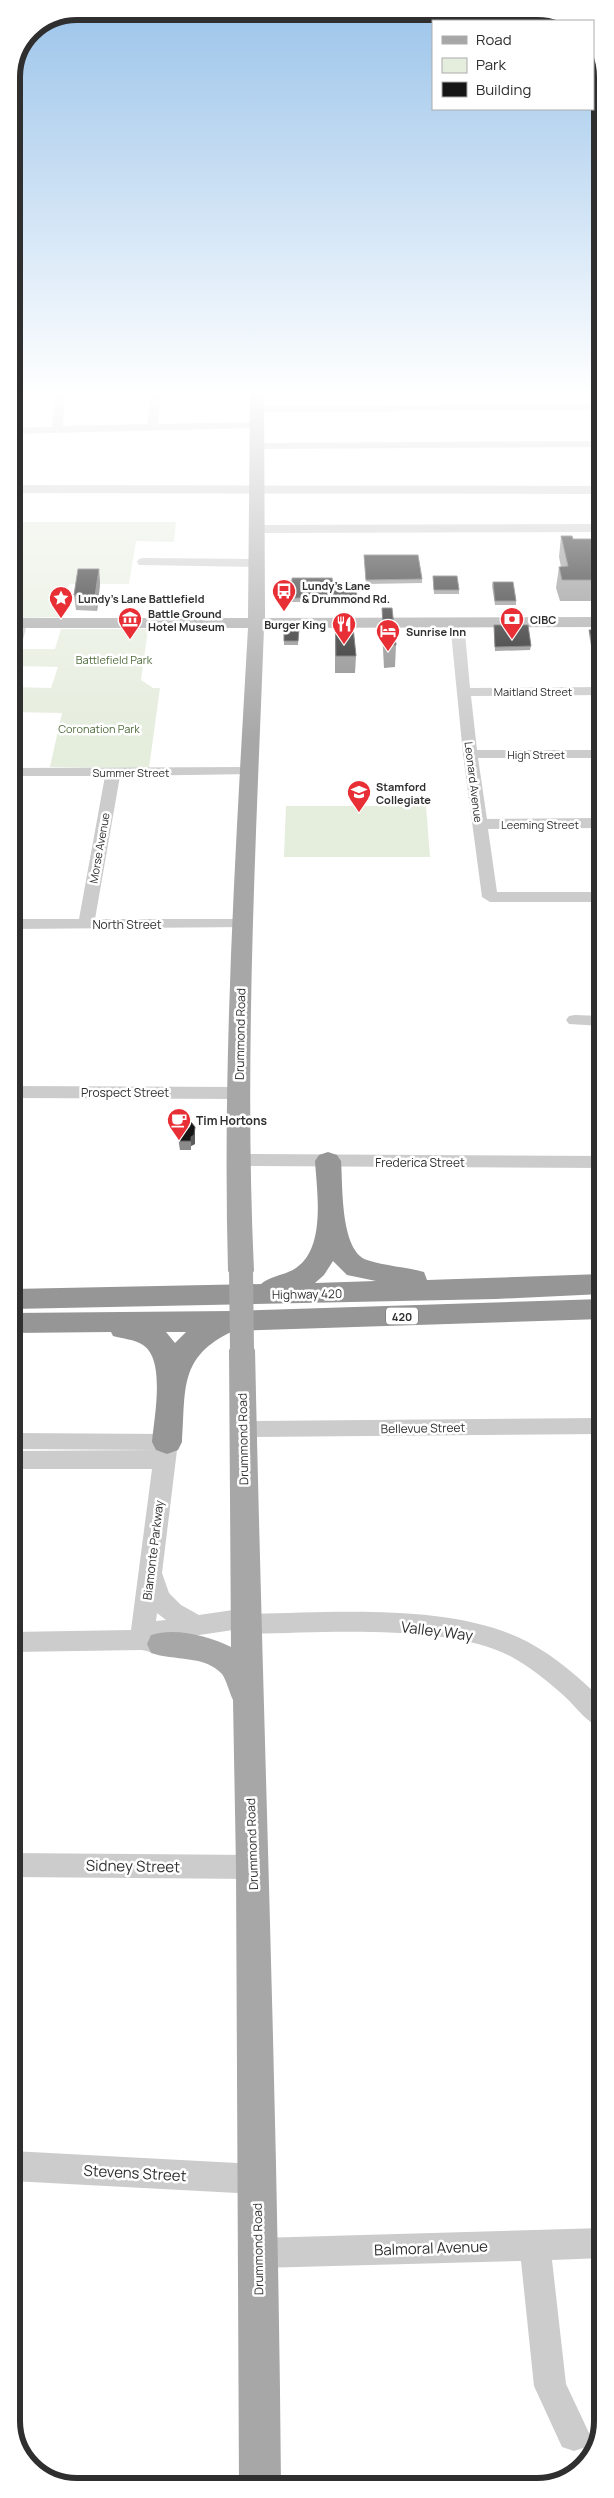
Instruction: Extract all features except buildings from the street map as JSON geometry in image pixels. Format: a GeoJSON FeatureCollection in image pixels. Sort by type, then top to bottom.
{"type":"FeatureCollection","features":[{"type":"Feature","properties":{"kind":"highway"},"geometry":{"type":"LineString","coordinates":[[328,1161],[332,1220],[338,1250],[358,1268],[392,1276],[496,1289]]}},
{"type":"Feature","properties":{"kind":"highway"},"geometry":{"type":"LineString","coordinates":[[246,1283],[291,1283],[315,1269],[325,1251],[332,1220]]}},
{"type":"Feature","properties":{"kind":"highway","name":"Highway 420"},"geometry":{"type":"LineString","coordinates":[[20,1298],[246,1283],[496,1289],[594,1284]]}},
{"type":"Feature","properties":{"kind":"highway","name":"Highway 420"},"geometry":{"type":"LineString","coordinates":[[20,1323],[232,1321],[594,1310]]}},
{"type":"Feature","properties":{"kind":"highway"},"geometry":{"type":"LineString","coordinates":[[166,1451],[172,1381],[181,1351],[210,1328],[232,1321]]}},
{"type":"Feature","properties":{"kind":"highway"},"geometry":{"type":"LineString","coordinates":[[64,1322],[143,1332],[157,1340],[164,1348],[169,1357],[172,1381]]}},
{"type":"Feature","properties":{"kind":"main road","name":"Drummond Road"},"geometry":{"type":"LineString","coordinates":[[257,509],[258,563],[242,924],[237,1160],[246,1283],[242,1350],[248,1715],[254,1867],[260,2478]]}},
{"type":"Feature","properties":{"kind":"main road"},"geometry":{"type":"LineString","coordinates":[[20,623],[594,622]]}},
{"type":"Feature","properties":{"kind":"main road"},"geometry":{"type":"LineString","coordinates":[[152,1642],[213,1651],[228,1659],[238,1670],[248,1715]]}},
{"type":"Feature","properties":{"kind":"street"},"geometry":{"type":"LineString","coordinates":[[258,529],[594,528]]}},
{"type":"Feature","properties":{"kind":"street"},"geometry":{"type":"LineString","coordinates":[[143,562],[258,563]]}},
{"type":"Feature","properties":{"kind":"street","name":"Leonard Avenue"},"geometry":{"type":"LineString","coordinates":[[457,622],[470,754],[490,897],[594,897]]}},
{"type":"Feature","properties":{"kind":"street","name":"Maitland Street"},"geometry":{"type":"LineString","coordinates":[[464,692],[594,691]]}},
{"type":"Feature","properties":{"kind":"street","name":"High Street"},"geometry":{"type":"LineString","coordinates":[[470,754],[594,754]]}},
{"type":"Feature","properties":{"kind":"street","name":"Summer Street"},"geometry":{"type":"LineString","coordinates":[[20,772],[250,771]]}},
{"type":"Feature","properties":{"kind":"street","name":"Morse Avenue"},"geometry":{"type":"LineString","coordinates":[[86,924],[113,772]]}},
{"type":"Feature","properties":{"kind":"street","name":"Leeming Street"},"geometry":{"type":"LineString","coordinates":[[479,824],[594,823]]}},
{"type":"Feature","properties":{"kind":"street","name":"North Street"},"geometry":{"type":"LineString","coordinates":[[20,924],[242,924]]}},
{"type":"Feature","properties":{"kind":"street"},"geometry":{"type":"LineString","coordinates":[[575,1020],[594,1021]]}},
{"type":"Feature","properties":{"kind":"street","name":"Prospect Street"},"geometry":{"type":"LineString","coordinates":[[20,1092],[239,1093]]}},
{"type":"Feature","properties":{"kind":"street","name":"Frederica Street"},"geometry":{"type":"LineString","coordinates":[[237,1160],[594,1162]]}},
{"type":"Feature","properties":{"kind":"street","name":"Bellevue Street"},"geometry":{"type":"LineString","coordinates":[[243,1429],[594,1426]]}},
{"type":"Feature","properties":{"kind":"street"},"geometry":{"type":"LineString","coordinates":[[20,1442],[166,1451]]}},
{"type":"Feature","properties":{"kind":"street"},"geometry":{"type":"LineString","coordinates":[[20,1460],[166,1451]]}},
{"type":"Feature","properties":{"kind":"street","name":"Biamonte Parkway"},"geometry":{"type":"LineString","coordinates":[[152,1642],[151,1568],[166,1451]]}},
{"type":"Feature","properties":{"kind":"street"},"geometry":{"type":"LineString","coordinates":[[151,1568],[152,1584],[158,1599],[175,1615],[196,1625]]}},
{"type":"Feature","properties":{"kind":"street","name":"Valley Way"},"geometry":{"type":"LineString","coordinates":[[152,1642],[154,1632],[233,1620],[246,1624],[386,1625],[467,1632],[516,1647],[551,1669],[578,1691],[594,1708]]}},
{"type":"Feature","properties":{"kind":"street","name":"Valley Way"},"geometry":{"type":"LineString","coordinates":[[20,1642],[152,1642],[235,1632],[246,1624]]}},
{"type":"Feature","properties":{"kind":"street","name":"Sidney Street"},"geometry":{"type":"LineString","coordinates":[[20,1865],[254,1867]]}},
{"type":"Feature","properties":{"kind":"street","name":"Stevens Street"},"geometry":{"type":"LineString","coordinates":[[20,2166],[257,2179]]}},
{"type":"Feature","properties":{"kind":"street","name":"Balmoral Avenue"},"geometry":{"type":"LineString","coordinates":[[259,2253],[594,2243]]}},
{"type":"Feature","properties":{"kind":"street"},"geometry":{"type":"LineString","coordinates":[[535,2245],[550,2386],[574,2435]]}},
{"type":"Feature","properties":{"kind":"green space"},"geometry":{"type":"Polygon","coordinates":[[[20,522],[176,522],[174,542],[136,541],[129,584],[69,584],[63,617],[20,618],[20,522]]]}},
{"type":"Feature","properties":{"kind":"green space","name":"Coronation Park"},"geometry":{"type":"Polygon","coordinates":[[[61,629],[148,629],[141,680],[153,688],[160,688],[149,768],[50,767],[62,713],[20,712],[20,687],[51,688],[58,667],[20,666],[20,653],[21,649],[55,649],[61,629]]]}},
{"type":"Feature","properties":{"kind":"green space"},"geometry":{"type":"Polygon","coordinates":[[[286,806],[426,806],[430,857],[284,857],[286,806]]]}},
{"type":"Feature","properties":{"kind":"place","name":"Lundy's Lane & Drummond Rd."},"geometry":{"type":"Point","coordinates":[284,612]}},
{"type":"Feature","properties":{"kind":"place","name":"Lundy's Lane Battlefield"},"geometry":{"type":"Point","coordinates":[61,619]}},
{"type":"Feature","properties":{"kind":"place","name":"Battle Ground Hotel Museum"},"geometry":{"type":"Point","coordinates":[130,640]}},
{"type":"Feature","properties":{"kind":"place","name":"CIBC"},"geometry":{"type":"Point","coordinates":[512,640]}},
{"type":"Feature","properties":{"kind":"place","name":"Burger King"},"geometry":{"type":"Point","coordinates":[344,645]}},
{"type":"Feature","properties":{"kind":"place","name":"Sunrise Inn"},"geometry":{"type":"Point","coordinates":[388,652]}},
{"type":"Feature","properties":{"kind":"place","name":"Stamford Collegiate"},"geometry":{"type":"Point","coordinates":[359,813]}},
{"type":"Feature","properties":{"kind":"place","name":"Tim Hortons"},"geometry":{"type":"Point","coordinates":[179,1141]}},
{"type":"Feature","properties":{"kind":"park label","name":"Battlefield Park"},"geometry":{"type":"Point","coordinates":[114,659]}}]}
